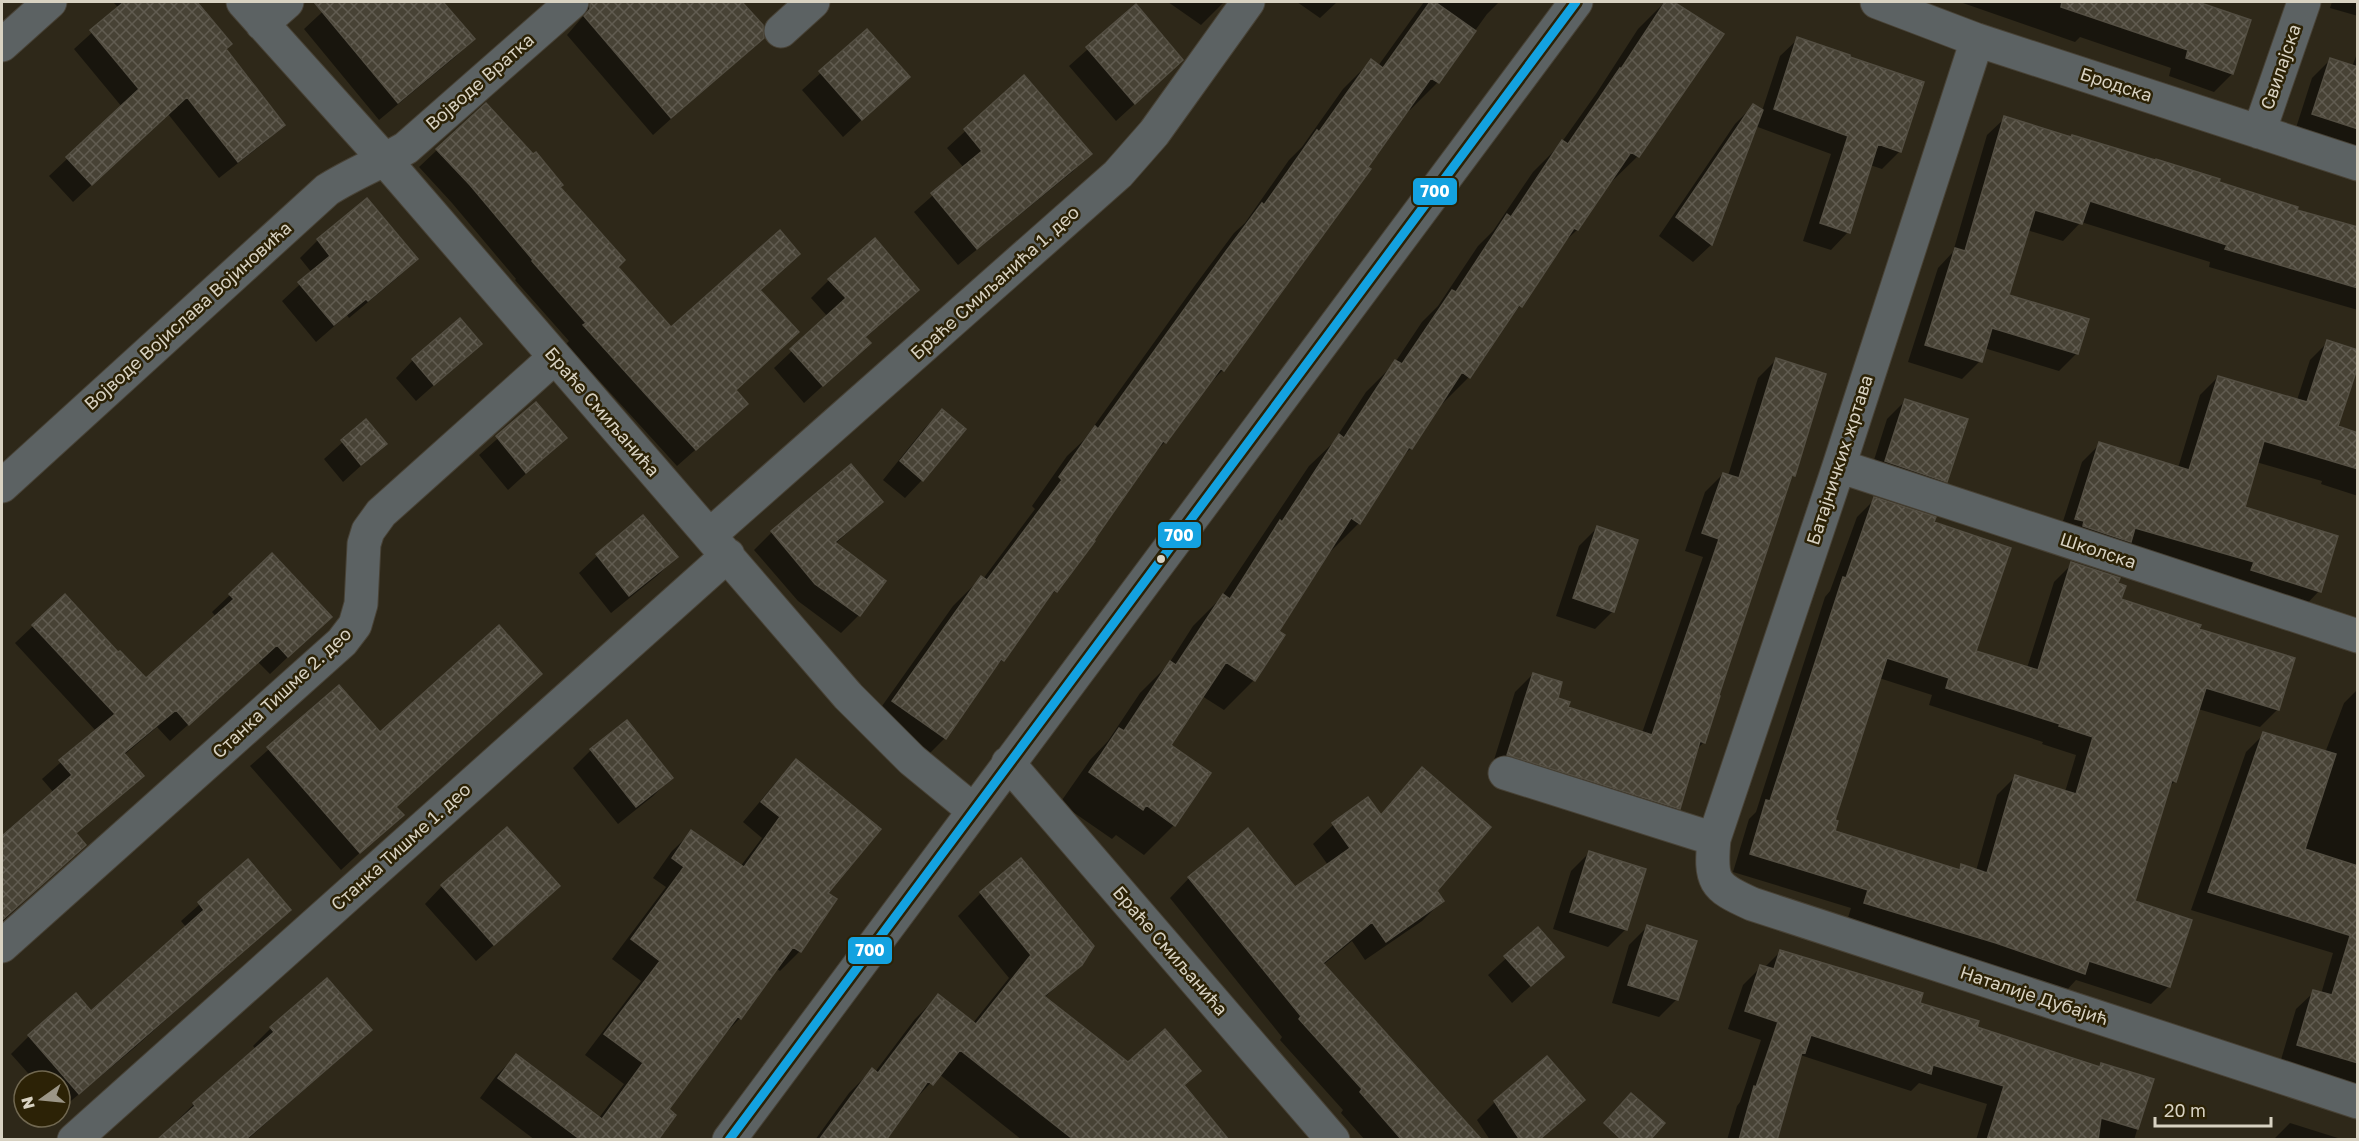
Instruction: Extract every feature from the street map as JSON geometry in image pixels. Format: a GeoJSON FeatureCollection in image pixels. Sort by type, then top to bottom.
{"type":"FeatureCollection","features":[{"type":"Feature","properties":{"kind":"street"},"geometry":{"type":"LineString","coordinates":[[2,45],[50,2]]}},
{"type":"Feature","properties":{"kind":"street"},"geometry":{"type":"LineString","coordinates":[[252,13],[287,2]]}},
{"type":"Feature","properties":{"kind":"street","name":"Војводе Вратка"},"geometry":{"type":"LineString","coordinates":[[385,160],[406,148],[572,2]]}},
{"type":"Feature","properties":{"kind":"street"},"geometry":{"type":"LineString","coordinates":[[781,31],[813,2]]}},
{"type":"Feature","properties":{"kind":"street","name":"Браће Смиљанића 1. део"},"geometry":{"type":"LineString","coordinates":[[719,545],[1118,174],[1154,133],[1248,2]]}},
{"type":"Feature","properties":{"kind":"street"},"geometry":{"type":"LineString","coordinates":[[729,1140],[972,810],[1576,2]]}},
{"type":"Feature","properties":{"kind":"street","name":"Бродска"},"geometry":{"type":"LineString","coordinates":[[1876,2],[1977,40],[2358,164]]}},
{"type":"Feature","properties":{"kind":"street","name":"Свилајска"},"geometry":{"type":"LineString","coordinates":[[2259,132],[2304,2]]}},
{"type":"Feature","properties":{"kind":"street","name":"Браће Смиљанића"},"geometry":{"type":"LineString","coordinates":[[252,13],[385,160],[848,696],[912,760],[972,810]]}},
{"type":"Feature","properties":{"kind":"street","name":"Батајничких жртава"},"geometry":{"type":"LineString","coordinates":[[1715,880],[1712,858],[1714,838],[1839,466],[1977,40]]}},
{"type":"Feature","properties":{"kind":"street","name":"Војводе Војислава Војиновића"},"geometry":{"type":"LineString","coordinates":[[2,486],[327,190],[357,171],[385,160]]}},
{"type":"Feature","properties":{"kind":"street","name":"Станка Тишме 2. део"},"geometry":{"type":"LineString","coordinates":[[2,946],[342,642],[355,626],[362,604],[364,544],[368,531],[381,513],[554,358]]}},
{"type":"Feature","properties":{"kind":"street","name":"Школска"},"geometry":{"type":"LineString","coordinates":[[1839,466],[2358,636]]}},
{"type":"Feature","properties":{"kind":"street","name":"Станка Тишме 1. део"},"geometry":{"type":"LineString","coordinates":[[74,1140],[719,545]]}},
{"type":"Feature","properties":{"kind":"street","name":"Браће Смиљанића"},"geometry":{"type":"LineString","coordinates":[[1008,763],[1333,1140]]}},
{"type":"Feature","properties":{"kind":"street"},"geometry":{"type":"LineString","coordinates":[[1505,773],[1714,838]]}},
{"type":"Feature","properties":{"kind":"street","name":"Наталије Дубајић"},"geometry":{"type":"LineString","coordinates":[[1715,880],[1728,893],[1752,904],[2358,1102]]}},
{"type":"Feature","properties":{"kind":"building"},"geometry":{"type":"Polygon","coordinates":[[[124,2],[197,2],[232,44],[226,49],[285,125],[238,162],[187,97],[92,185],[66,157],[139,89],[90,30],[124,2]]]}},
{"type":"Feature","properties":{"kind":"building"},"geometry":{"type":"Polygon","coordinates":[[[314,2],[443,2],[475,39],[398,103],[314,2]]]}},
{"type":"Feature","properties":{"kind":"building"},"geometry":{"type":"Polygon","coordinates":[[[590,2],[742,2],[763,25],[764,38],[671,118],[584,16],[590,9],[590,2]]]}},
{"type":"Feature","properties":{"kind":"building"},"geometry":{"type":"Polygon","coordinates":[[[1430,2],[1435,2],[1476,31],[1439,83],[1431,78],[1368,167],[1371,169],[1224,371],[1221,368],[1166,443],[1163,441],[1095,541],[1057,592],[1054,590],[1004,661],[1001,659],[946,739],[892,701],[981,576],[987,580],[1062,480],[1059,477],[1095,426],[1098,429],[1224,254],[1262,203],[1264,205],[1371,59],[1383,68],[1430,2]]]}},
{"type":"Feature","properties":{"kind":"building"},"geometry":{"type":"Polygon","coordinates":[[[1665,2],[1674,2],[1724,34],[1639,157],[1631,152],[1578,230],[1574,228],[1522,307],[1519,305],[1470,378],[1462,372],[1412,449],[1409,447],[1360,524],[1351,518],[1279,631],[1285,635],[1255,681],[1226,662],[1171,745],[1211,773],[1175,826],[1146,805],[1143,810],[1089,772],[1119,728],[1124,731],[1170,661],[1176,665],[1223,594],[1230,599],[1280,520],[1282,522],[1339,434],[1344,438],[1395,360],[1402,364],[1452,290],[1456,292],[1507,214],[1511,217],[1562,140],[1568,144],[1665,2]]]}},
{"type":"Feature","properties":{"kind":"building"},"geometry":{"type":"Polygon","coordinates":[[[2062,2],[2198,2],[2251,20],[2233,74],[2186,58],[2188,50],[2061,7],[2062,2]]]}},
{"type":"Feature","properties":{"kind":"building"},"geometry":{"type":"Polygon","coordinates":[[[1136,4],[1183,60],[1135,104],[1086,47],[1136,4]]]}},
{"type":"Feature","properties":{"kind":"building"},"geometry":{"type":"Polygon","coordinates":[[[867,29],[910,77],[862,120],[819,71],[867,29]]]}},
{"type":"Feature","properties":{"kind":"building"},"geometry":{"type":"Polygon","coordinates":[[[1797,37],[1924,82],[1901,152],[1878,144],[1850,233],[1820,223],[1848,136],[1774,109],[1797,37]]]}},
{"type":"Feature","properties":{"kind":"building"},"geometry":{"type":"Polygon","coordinates":[[[2330,58],[2358,67],[2358,129],[2312,114],[2330,58]]]}},
{"type":"Feature","properties":{"kind":"building"},"geometry":{"type":"Polygon","coordinates":[[[1024,75],[1092,154],[977,249],[931,193],[982,151],[964,129],[1024,75]]]}},
{"type":"Feature","properties":{"kind":"building"},"geometry":{"type":"Polygon","coordinates":[[[486,103],[533,154],[536,152],[563,185],[560,187],[625,260],[618,267],[671,327],[780,230],[800,254],[760,290],[799,332],[736,390],[748,404],[696,450],[583,325],[586,323],[470,185],[436,149],[486,103]]]}},
{"type":"Feature","properties":{"kind":"building"},"geometry":{"type":"Polygon","coordinates":[[[1753,104],[1763,110],[1712,245],[1676,217],[1753,104]]]}},
{"type":"Feature","properties":{"kind":"building"},"geometry":{"type":"Polygon","coordinates":[[[2004,116],[2220,179],[2219,182],[2298,207],[2297,210],[2358,227],[2358,288],[2225,249],[2227,245],[2090,201],[2082,224],[2035,210],[2009,295],[2089,319],[2078,354],[1992,328],[1982,362],[1925,345],[1955,248],[1965,251],[2004,116]]]}},
{"type":"Feature","properties":{"kind":"building"},"geometry":{"type":"Polygon","coordinates":[[[367,198],[418,259],[368,301],[366,299],[334,325],[298,282],[330,256],[317,239],[367,198]]]}},
{"type":"Feature","properties":{"kind":"building"},"geometry":{"type":"Polygon","coordinates":[[[875,238],[919,290],[865,337],[871,343],[823,386],[790,349],[846,298],[828,279],[875,238]]]}},
{"type":"Feature","properties":{"kind":"building"},"geometry":{"type":"Polygon","coordinates":[[[460,318],[482,344],[434,385],[412,359],[460,318]]]}},
{"type":"Feature","properties":{"kind":"building"},"geometry":{"type":"Polygon","coordinates":[[[2327,340],[2358,350],[2358,366],[2338,426],[2358,433],[2358,469],[2264,441],[2245,507],[2338,536],[2321,592],[2251,570],[2254,562],[2135,528],[2131,542],[2083,526],[2084,521],[2075,519],[2099,442],[2189,470],[2218,376],[2307,402],[2327,340]]]}},
{"type":"Feature","properties":{"kind":"building"},"geometry":{"type":"Polygon","coordinates":[[[1776,358],[1826,374],[1795,476],[1792,475],[1705,743],[1700,741],[1680,809],[1507,755],[1533,673],[1562,682],[1558,698],[1570,702],[1568,707],[1652,735],[1719,539],[1702,533],[1723,473],[1739,478],[1776,358]]]}},
{"type":"Feature","properties":{"kind":"building"},"geometry":{"type":"Polygon","coordinates":[[[1905,399],[1968,419],[1947,482],[1885,461],[1905,399]]]}},
{"type":"Feature","properties":{"kind":"building"},"geometry":{"type":"Polygon","coordinates":[[[536,402],[567,438],[526,473],[496,436],[536,402]]]}},
{"type":"Feature","properties":{"kind":"building"},"geometry":{"type":"Polygon","coordinates":[[[942,409],[966,429],[923,481],[900,461],[942,409]]]}},
{"type":"Feature","properties":{"kind":"building"},"geometry":{"type":"Polygon","coordinates":[[[366,419],[387,444],[361,465],[341,440],[366,419]]]}},
{"type":"Feature","properties":{"kind":"building"},"geometry":{"type":"Polygon","coordinates":[[[851,464],[883,502],[835,542],[886,581],[860,616],[815,584],[771,531],[851,464]]]}},
{"type":"Feature","properties":{"kind":"building"},"geometry":{"type":"Polygon","coordinates":[[[1874,497],[1936,517],[1934,522],[2011,548],[1976,651],[2038,670],[2071,562],[2120,578],[2118,583],[2126,586],[2121,599],[2201,625],[2199,629],[2295,658],[2279,710],[2206,688],[2176,782],[2172,780],[2135,901],[2192,920],[2170,987],[2089,961],[2085,974],[1996,943],[1864,903],[1868,890],[1750,854],[1766,800],[1770,801],[1843,577],[1846,578],[1874,497]],[[1887,658],[1835,820],[1838,821],[1835,831],[1960,870],[1961,864],[1987,873],[2015,775],[2076,794],[2093,737],[2059,726],[2060,724],[1946,688],[1949,678],[1887,658]]]}},
{"type":"Feature","properties":{"kind":"building"},"geometry":{"type":"Polygon","coordinates":[[[643,515],[678,557],[629,596],[596,554],[643,515]]]}},
{"type":"Feature","properties":{"kind":"building"},"geometry":{"type":"Polygon","coordinates":[[[1597,526],[1638,540],[1614,612],[1573,598],[1597,526]]]}},
{"type":"Feature","properties":{"kind":"building"},"geometry":{"type":"Polygon","coordinates":[[[272,553],[332,617],[288,657],[277,645],[189,725],[176,710],[124,753],[144,776],[76,833],[86,845],[2,920],[2,836],[72,775],[59,760],[115,714],[32,625],[65,594],[118,652],[120,651],[146,678],[234,599],[229,594],[272,553]]]}},
{"type":"Feature","properties":{"kind":"building"},"geometry":{"type":"Polygon","coordinates":[[[499,625],[542,674],[396,807],[404,815],[360,853],[267,747],[339,685],[380,732],[499,625]]]}},
{"type":"Feature","properties":{"kind":"building"},"geometry":{"type":"Polygon","coordinates":[[[627,720],[673,778],[636,807],[590,749],[627,720]]]}},
{"type":"Feature","properties":{"kind":"building"},"geometry":{"type":"Polygon","coordinates":[[[2263,732],[2336,754],[2305,849],[2358,866],[2358,1063],[2297,1045],[2313,990],[2332,995],[2350,936],[2352,936],[2208,892],[2263,732]]]}},
{"type":"Feature","properties":{"kind":"building"},"geometry":{"type":"Polygon","coordinates":[[[796,759],[881,829],[828,893],[837,899],[801,952],[793,947],[741,1019],[738,1016],[669,1109],[676,1115],[658,1140],[581,1140],[498,1078],[516,1054],[602,1119],[643,1063],[604,1034],[660,961],[631,939],[684,867],[672,858],[691,830],[744,867],[780,817],[761,802],[796,759]]]}},
{"type":"Feature","properties":{"kind":"building"},"geometry":{"type":"Polygon","coordinates":[[[1422,767],[1491,827],[1437,891],[1444,901],[1386,942],[1372,922],[1323,963],[1482,1140],[1402,1140],[1360,1092],[1362,1089],[1299,1019],[1301,1016],[1188,877],[1248,828],[1295,887],[1350,848],[1332,823],[1368,797],[1381,815],[1422,767]]]}},
{"type":"Feature","properties":{"kind":"building"},"geometry":{"type":"Polygon","coordinates":[[[507,827],[560,886],[494,945],[441,885],[507,827]]]}},
{"type":"Feature","properties":{"kind":"building"},"geometry":{"type":"Polygon","coordinates":[[[1589,851],[1646,869],[1627,930],[1570,912],[1589,851]]]}},
{"type":"Feature","properties":{"kind":"building"},"geometry":{"type":"Polygon","coordinates":[[[1021,858],[1094,946],[1082,965],[1044,996],[1128,1062],[1165,1029],[1201,1071],[1184,1085],[1229,1140],[1074,1140],[960,1050],[933,1085],[928,1081],[886,1140],[819,1140],[872,1068],[878,1073],[938,994],[976,1024],[1031,955],[980,892],[1021,858]]]}},
{"type":"Feature","properties":{"kind":"building"},"geometry":{"type":"Polygon","coordinates":[[[248,859],[291,910],[79,1094],[72,1086],[72,1069],[57,1069],[28,1035],[76,993],[91,1011],[204,910],[198,902],[248,859]]]}},
{"type":"Feature","properties":{"kind":"building"},"geometry":{"type":"Polygon","coordinates":[[[1647,925],[1697,941],[1678,1000],[1628,985],[1647,925]]]}},
{"type":"Feature","properties":{"kind":"building"},"geometry":{"type":"Polygon","coordinates":[[[1538,927],[1564,957],[1531,986],[1504,956],[1538,927]]]}},
{"type":"Feature","properties":{"kind":"building"},"geometry":{"type":"Polygon","coordinates":[[[1780,950],[1923,993],[1920,1003],[1979,1021],[1977,1027],[2100,1067],[2101,1063],[2154,1079],[2138,1129],[2101,1118],[2098,1140],[1987,1140],[2004,1086],[1933,1065],[1931,1074],[1811,1035],[1805,1053],[1802,1052],[1777,1140],[1739,1140],[1754,1086],[1756,1087],[1778,1022],[1745,1011],[1760,965],[1774,969],[1780,950]]]}},
{"type":"Feature","properties":{"kind":"building"},"geometry":{"type":"Polygon","coordinates":[[[327,978],[372,1030],[245,1140],[157,1140],[195,1106],[193,1103],[274,1032],[270,1027],[327,978]]]}},
{"type":"Feature","properties":{"kind":"building"},"geometry":{"type":"Polygon","coordinates":[[[1547,1056],[1585,1100],[1539,1140],[1520,1140],[1494,1101],[1547,1056]]]}},
{"type":"Feature","properties":{"kind":"building"},"geometry":{"type":"Polygon","coordinates":[[[1631,1093],[1665,1123],[1650,1140],[1622,1140],[1604,1123],[1631,1093]]]}},
{"type":"Feature","properties":{"kind":"transit line","name":"700"},"geometry":{"type":"LineString","coordinates":[[729,1140],[1576,2]]}}]}
